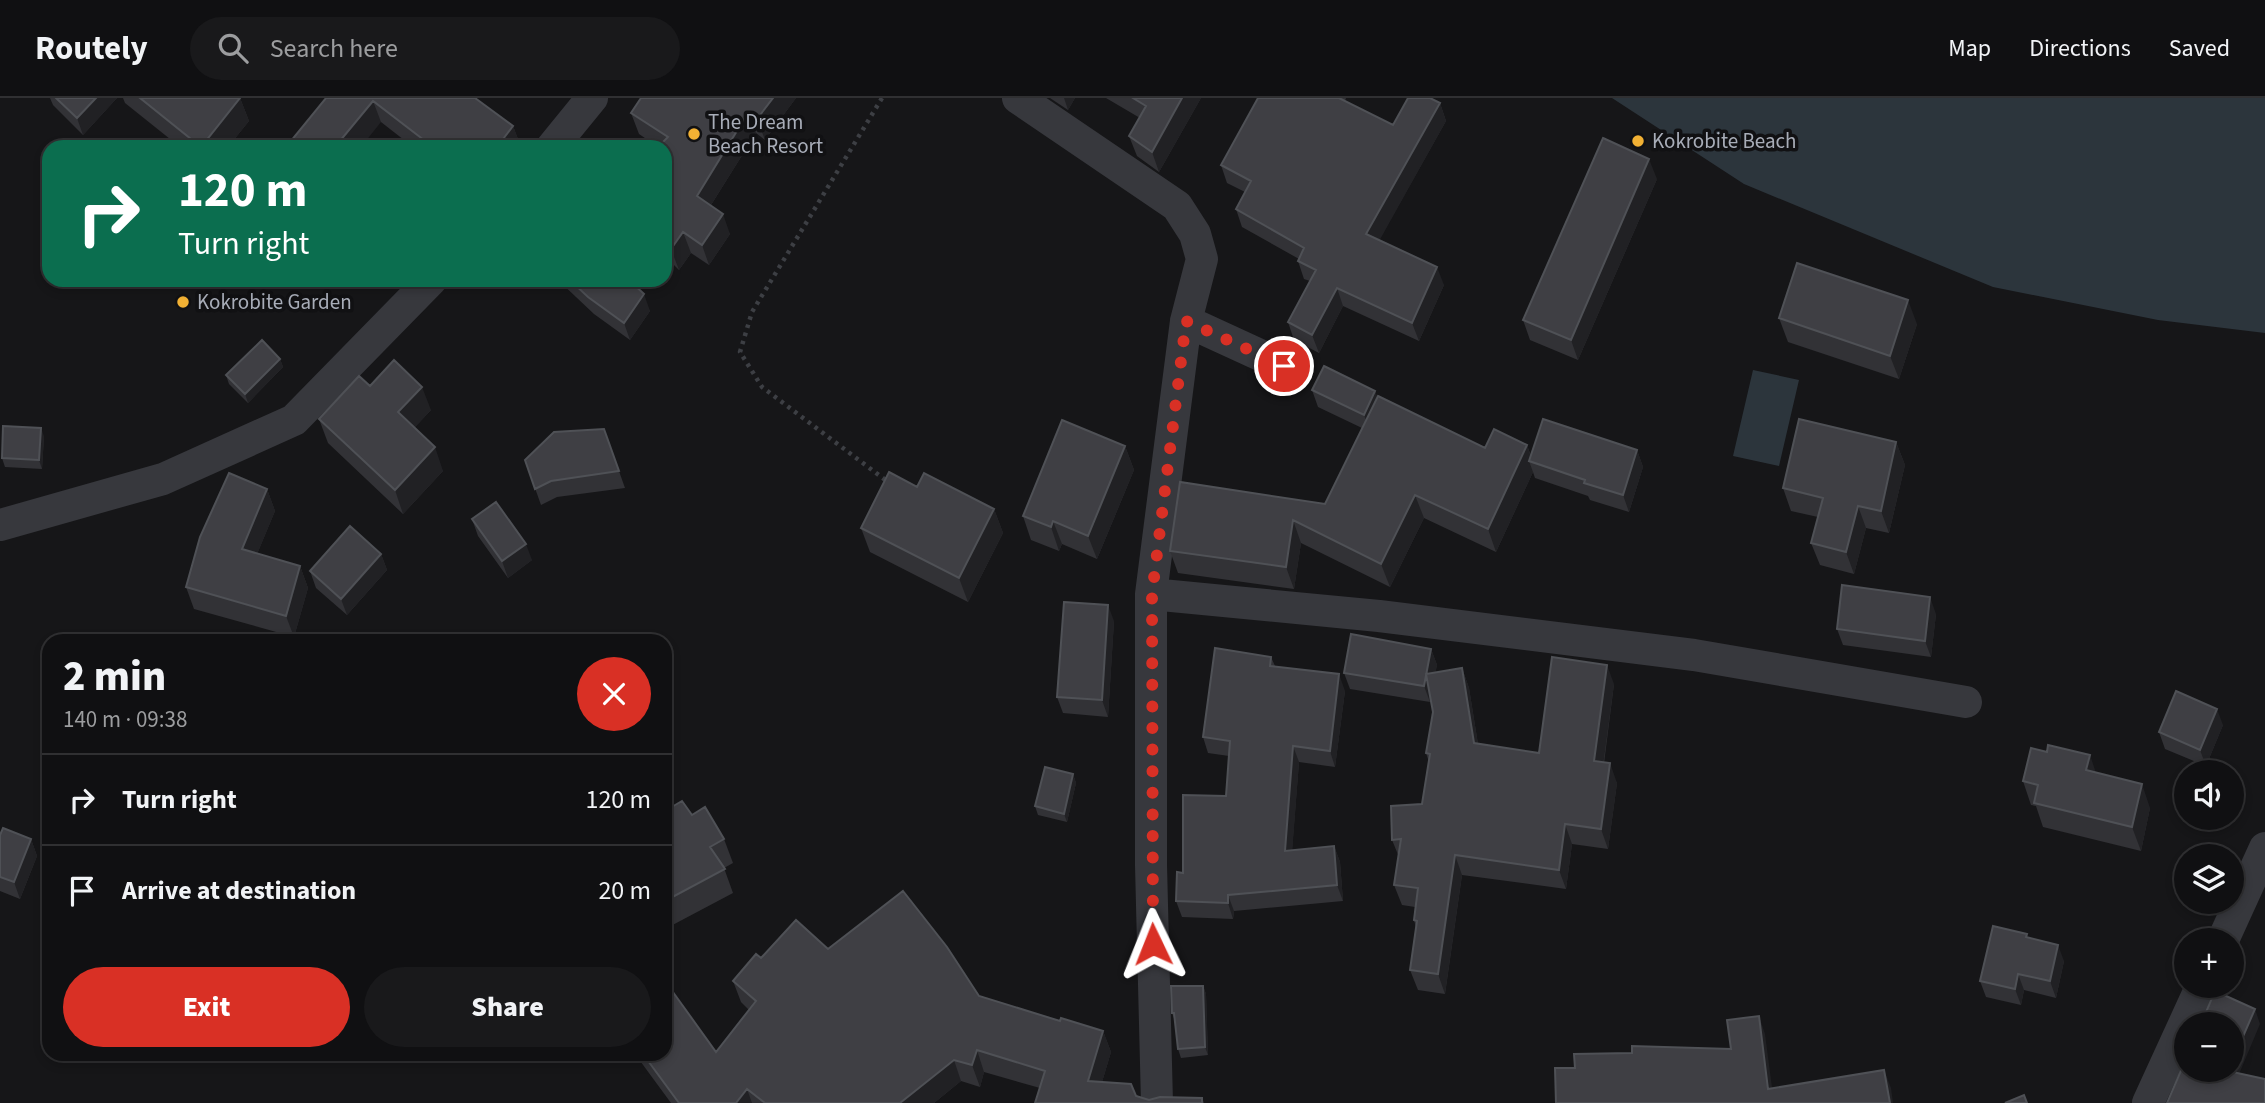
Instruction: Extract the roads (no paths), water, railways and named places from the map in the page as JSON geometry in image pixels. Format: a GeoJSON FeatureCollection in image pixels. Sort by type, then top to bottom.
{"type":"FeatureCollection","features":[{"type":"Feature","properties":{"kind":"street"},"geometry":{"type":"LineString","coordinates":[[558,140],[592,98]]}},
{"type":"Feature","properties":{"kind":"street"},"geometry":{"type":"LineString","coordinates":[[1018,98],[1177,206],[1195,234],[1202,259],[1186,321],[1152,594],[1151,865],[1157,1103]]}},
{"type":"Feature","properties":{"kind":"street"},"geometry":{"type":"LineString","coordinates":[[0,525],[163,479],[294,420],[424,287]]}},
{"type":"Feature","properties":{"kind":"street"},"geometry":{"type":"LineString","coordinates":[[1186,321],[1284,366]]}},
{"type":"Feature","properties":{"kind":"street"},"geometry":{"type":"LineString","coordinates":[[1152,594],[1379,616],[1694,654],[1966,702]]}},
{"type":"Feature","properties":{"kind":"street"},"geometry":{"type":"LineString","coordinates":[[2228,928],[2265,848]]}},
{"type":"Feature","properties":{"kind":"street"},"geometry":{"type":"LineString","coordinates":[[2148,1103],[2196,998]]}},
{"type":"Feature","properties":{"kind":"place","name":"The Dream Beach Resort"},"geometry":{"type":"Point","coordinates":[694,134]}},
{"type":"Feature","properties":{"kind":"place","name":"Kokrobite Beach"},"geometry":{"type":"Point","coordinates":[1638,141]}},
{"type":"Feature","properties":{"kind":"place","name":"Kokrobite Garden"},"geometry":{"type":"Point","coordinates":[183,302]}}]}
